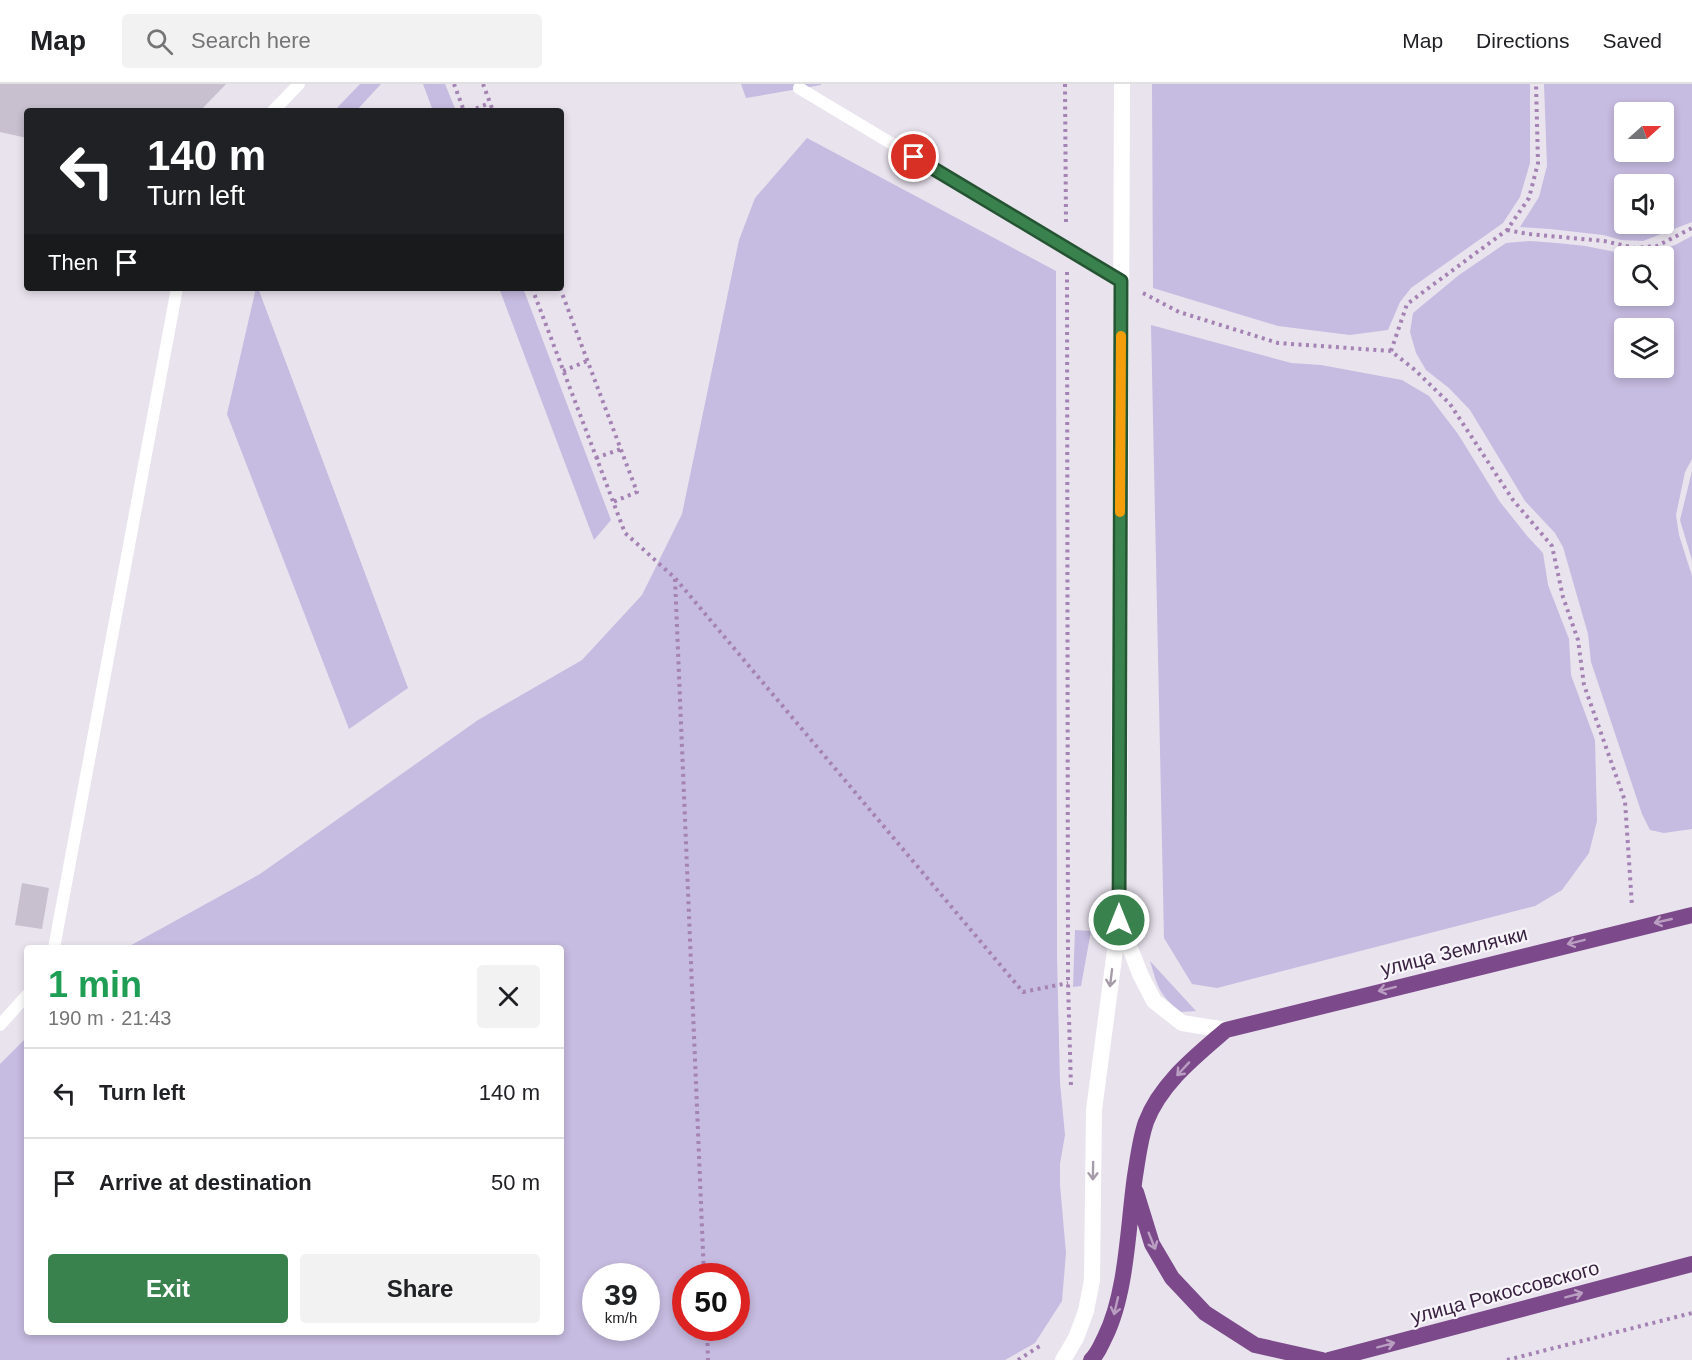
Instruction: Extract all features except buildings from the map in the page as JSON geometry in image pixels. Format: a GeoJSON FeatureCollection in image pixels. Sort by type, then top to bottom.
{"type":"FeatureCollection","features":[{"type":"Feature","properties":{"kind":"highway","name":"улица Землячки"},"geometry":{"type":"LineString","coordinates":[[1226,1030],[1692,915]]}},
{"type":"Feature","properties":{"kind":"highway"},"geometry":{"type":"LineString","coordinates":[[1091,1360],[1096,1355],[1112,1323],[1120,1286],[1139,1152],[1146,1122],[1161,1095],[1183,1067],[1226,1030]]}},
{"type":"Feature","properties":{"kind":"highway"},"geometry":{"type":"LineString","coordinates":[[1134,1186],[1152,1244],[1172,1278],[1205,1313],[1255,1345],[1322,1360]]}},
{"type":"Feature","properties":{"kind":"highway","name":"улица Рокоссовского"},"geometry":{"type":"LineString","coordinates":[[1329,1360],[1692,1264]]}},
{"type":"Feature","properties":{"kind":"main road"},"geometry":{"type":"LineString","coordinates":[[1063,1360],[1076,1338],[1086,1311],[1092,1280],[1094,1110],[1119,920],[1122,84]]}},
{"type":"Feature","properties":{"kind":"main road"},"geometry":{"type":"LineString","coordinates":[[1119,920],[1140,976],[1154,1002],[1182,1023],[1226,1030]]}},
{"type":"Feature","properties":{"kind":"lane"},"geometry":{"type":"LineString","coordinates":[[276,108],[299,84]]}},
{"type":"Feature","properties":{"kind":"lane"},"geometry":{"type":"LineString","coordinates":[[799,88],[1121,281]]}},
{"type":"Feature","properties":{"kind":"lane"},"geometry":{"type":"LineString","coordinates":[[55,945],[176,291]]}},
{"type":"Feature","properties":{"kind":"lane"},"geometry":{"type":"LineString","coordinates":[[0,1025],[24,998]]}},
{"type":"Feature","properties":{"kind":"path"},"geometry":{"type":"LineString","coordinates":[[454,84],[463,108]]}},
{"type":"Feature","properties":{"kind":"path"},"geometry":{"type":"LineString","coordinates":[[483,84],[492,108]]}},
{"type":"Feature","properties":{"kind":"path"},"geometry":{"type":"LineString","coordinates":[[1065,84],[1068,983],[1071,1089]]}},
{"type":"Feature","properties":{"kind":"path"},"geometry":{"type":"LineString","coordinates":[[1391,351],[1407,304],[1507,230],[1529,198],[1538,163],[1536,84]]}},
{"type":"Feature","properties":{"kind":"path"},"geometry":{"type":"LineString","coordinates":[[477,108],[490,103]]}},
{"type":"Feature","properties":{"kind":"path"},"geometry":{"type":"LineString","coordinates":[[1507,230],[1604,241],[1635,248],[1657,246],[1692,228]]}},
{"type":"Feature","properties":{"kind":"path"},"geometry":{"type":"LineString","coordinates":[[1121,281],[1179,312],[1278,343],[1391,351],[1415,370],[1450,404],[1513,500],[1552,546],[1563,597],[1578,640],[1584,685],[1625,801],[1633,928]]}},
{"type":"Feature","properties":{"kind":"path"},"geometry":{"type":"LineString","coordinates":[[533,291],[625,533],[675,578],[1023,992],[1068,983]]}},
{"type":"Feature","properties":{"kind":"path"},"geometry":{"type":"LineString","coordinates":[[561,291],[637,492],[613,502]]}},
{"type":"Feature","properties":{"kind":"path"},"geometry":{"type":"LineString","coordinates":[[563,371],[587,360]]}},
{"type":"Feature","properties":{"kind":"path"},"geometry":{"type":"LineString","coordinates":[[597,458],[621,449]]}},
{"type":"Feature","properties":{"kind":"path"},"geometry":{"type":"LineString","coordinates":[[675,578],[703,1263]]}},
{"type":"Feature","properties":{"kind":"path"},"geometry":{"type":"LineString","coordinates":[[1507,1360],[1692,1313]]}},
{"type":"Feature","properties":{"kind":"path"},"geometry":{"type":"LineString","coordinates":[[1018,1360],[1042,1346],[1047,1337]]}},
{"type":"Feature","properties":{"kind":"path"},"geometry":{"type":"LineString","coordinates":[[707,1341],[708,1360]]}},
{"type":"Feature","properties":{"kind":"shaded area"},"geometry":{"type":"Polygon","coordinates":[[[360,84],[381,84],[359,108],[337,108],[360,84]]]}},
{"type":"Feature","properties":{"kind":"shaded area"},"geometry":{"type":"Polygon","coordinates":[[[423,84],[445,84],[455,108],[432,108],[423,84]]]}},
{"type":"Feature","properties":{"kind":"shaded area"},"geometry":{"type":"Polygon","coordinates":[[[741,84],[821,84],[821,85],[746,98],[741,84]]]}},
{"type":"Feature","properties":{"kind":"shaded area"},"geometry":{"type":"Polygon","coordinates":[[[1152,84],[1530,84],[1530,163],[1520,197],[1503,223],[1411,288],[1400,302],[1388,330],[1350,335],[1278,326],[1153,288],[1152,84]]]}},
{"type":"Feature","properties":{"kind":"shaded area"},"geometry":{"type":"Polygon","coordinates":[[[1544,84],[1692,84],[1692,222],[1674,229],[1674,174],[1614,174],[1614,234],[1661,234],[1643,241],[1520,227],[1539,197],[1547,166],[1544,84]]]}},
{"type":"Feature","properties":{"kind":"shaded area"},"geometry":{"type":"Polygon","coordinates":[[[807,138],[1056,271],[1057,956],[1060,1083],[1065,1135],[1060,1164],[1060,1185],[1066,1253],[1062,1301],[1035,1343],[1005,1360],[0,1360],[0,1064],[24,1040],[24,1335],[564,1335],[564,945],[131,945],[260,874],[478,720],[582,660],[642,595],[682,514],[739,240],[755,198],[807,138]]]}},
{"type":"Feature","properties":{"kind":"shaded area"},"geometry":{"type":"Polygon","coordinates":[[[1692,236],[1692,459],[1685,472],[1676,515],[1679,535],[1692,576],[1692,829],[1664,833],[1650,830],[1642,814],[1591,662],[1588,634],[1563,547],[1555,533],[1525,501],[1470,410],[1449,388],[1426,370],[1416,353],[1410,332],[1413,313],[1459,275],[1506,243],[1530,241],[1557,243],[1614,252],[1614,306],[1674,306],[1674,246],[1672,246],[1692,236]]]}},
{"type":"Feature","properties":{"kind":"shaded area"},"geometry":{"type":"Polygon","coordinates":[[[255,291],[259,291],[408,688],[349,729],[227,414],[255,291]]]}},
{"type":"Feature","properties":{"kind":"shaded area"},"geometry":{"type":"Polygon","coordinates":[[[500,291],[524,291],[611,520],[594,540],[500,291]]]}},
{"type":"Feature","properties":{"kind":"shaded area"},"geometry":{"type":"Polygon","coordinates":[[[1151,325],[1291,363],[1321,365],[1402,380],[1429,396],[1458,434],[1500,502],[1543,553],[1548,585],[1569,639],[1571,675],[1595,740],[1597,821],[1589,853],[1562,890],[1535,906],[1217,988],[1192,984],[1164,938],[1151,325]]]}},
{"type":"Feature","properties":{"kind":"shaded area"},"geometry":{"type":"Polygon","coordinates":[[[1692,471],[1692,560],[1680,520],[1692,471]]]}},
{"type":"Feature","properties":{"kind":"shaded area"},"geometry":{"type":"Polygon","coordinates":[[[1075,930],[1091,931],[1081,986],[1073,987],[1075,930]]]}},
{"type":"Feature","properties":{"kind":"shaded area"},"geometry":{"type":"Polygon","coordinates":[[[1150,961],[1196,1011],[1181,1012],[1163,995],[1150,961]]]}},
{"type":"Feature","properties":{"kind":"slow traffic"},"geometry":{"type":"LineString","coordinates":[[1120,512],[1121,336]]}},
{"type":"Feature","properties":{"kind":"route"},"geometry":{"type":"LineString","coordinates":[[914,157],[1121,281],[1119,920]]}}]}
